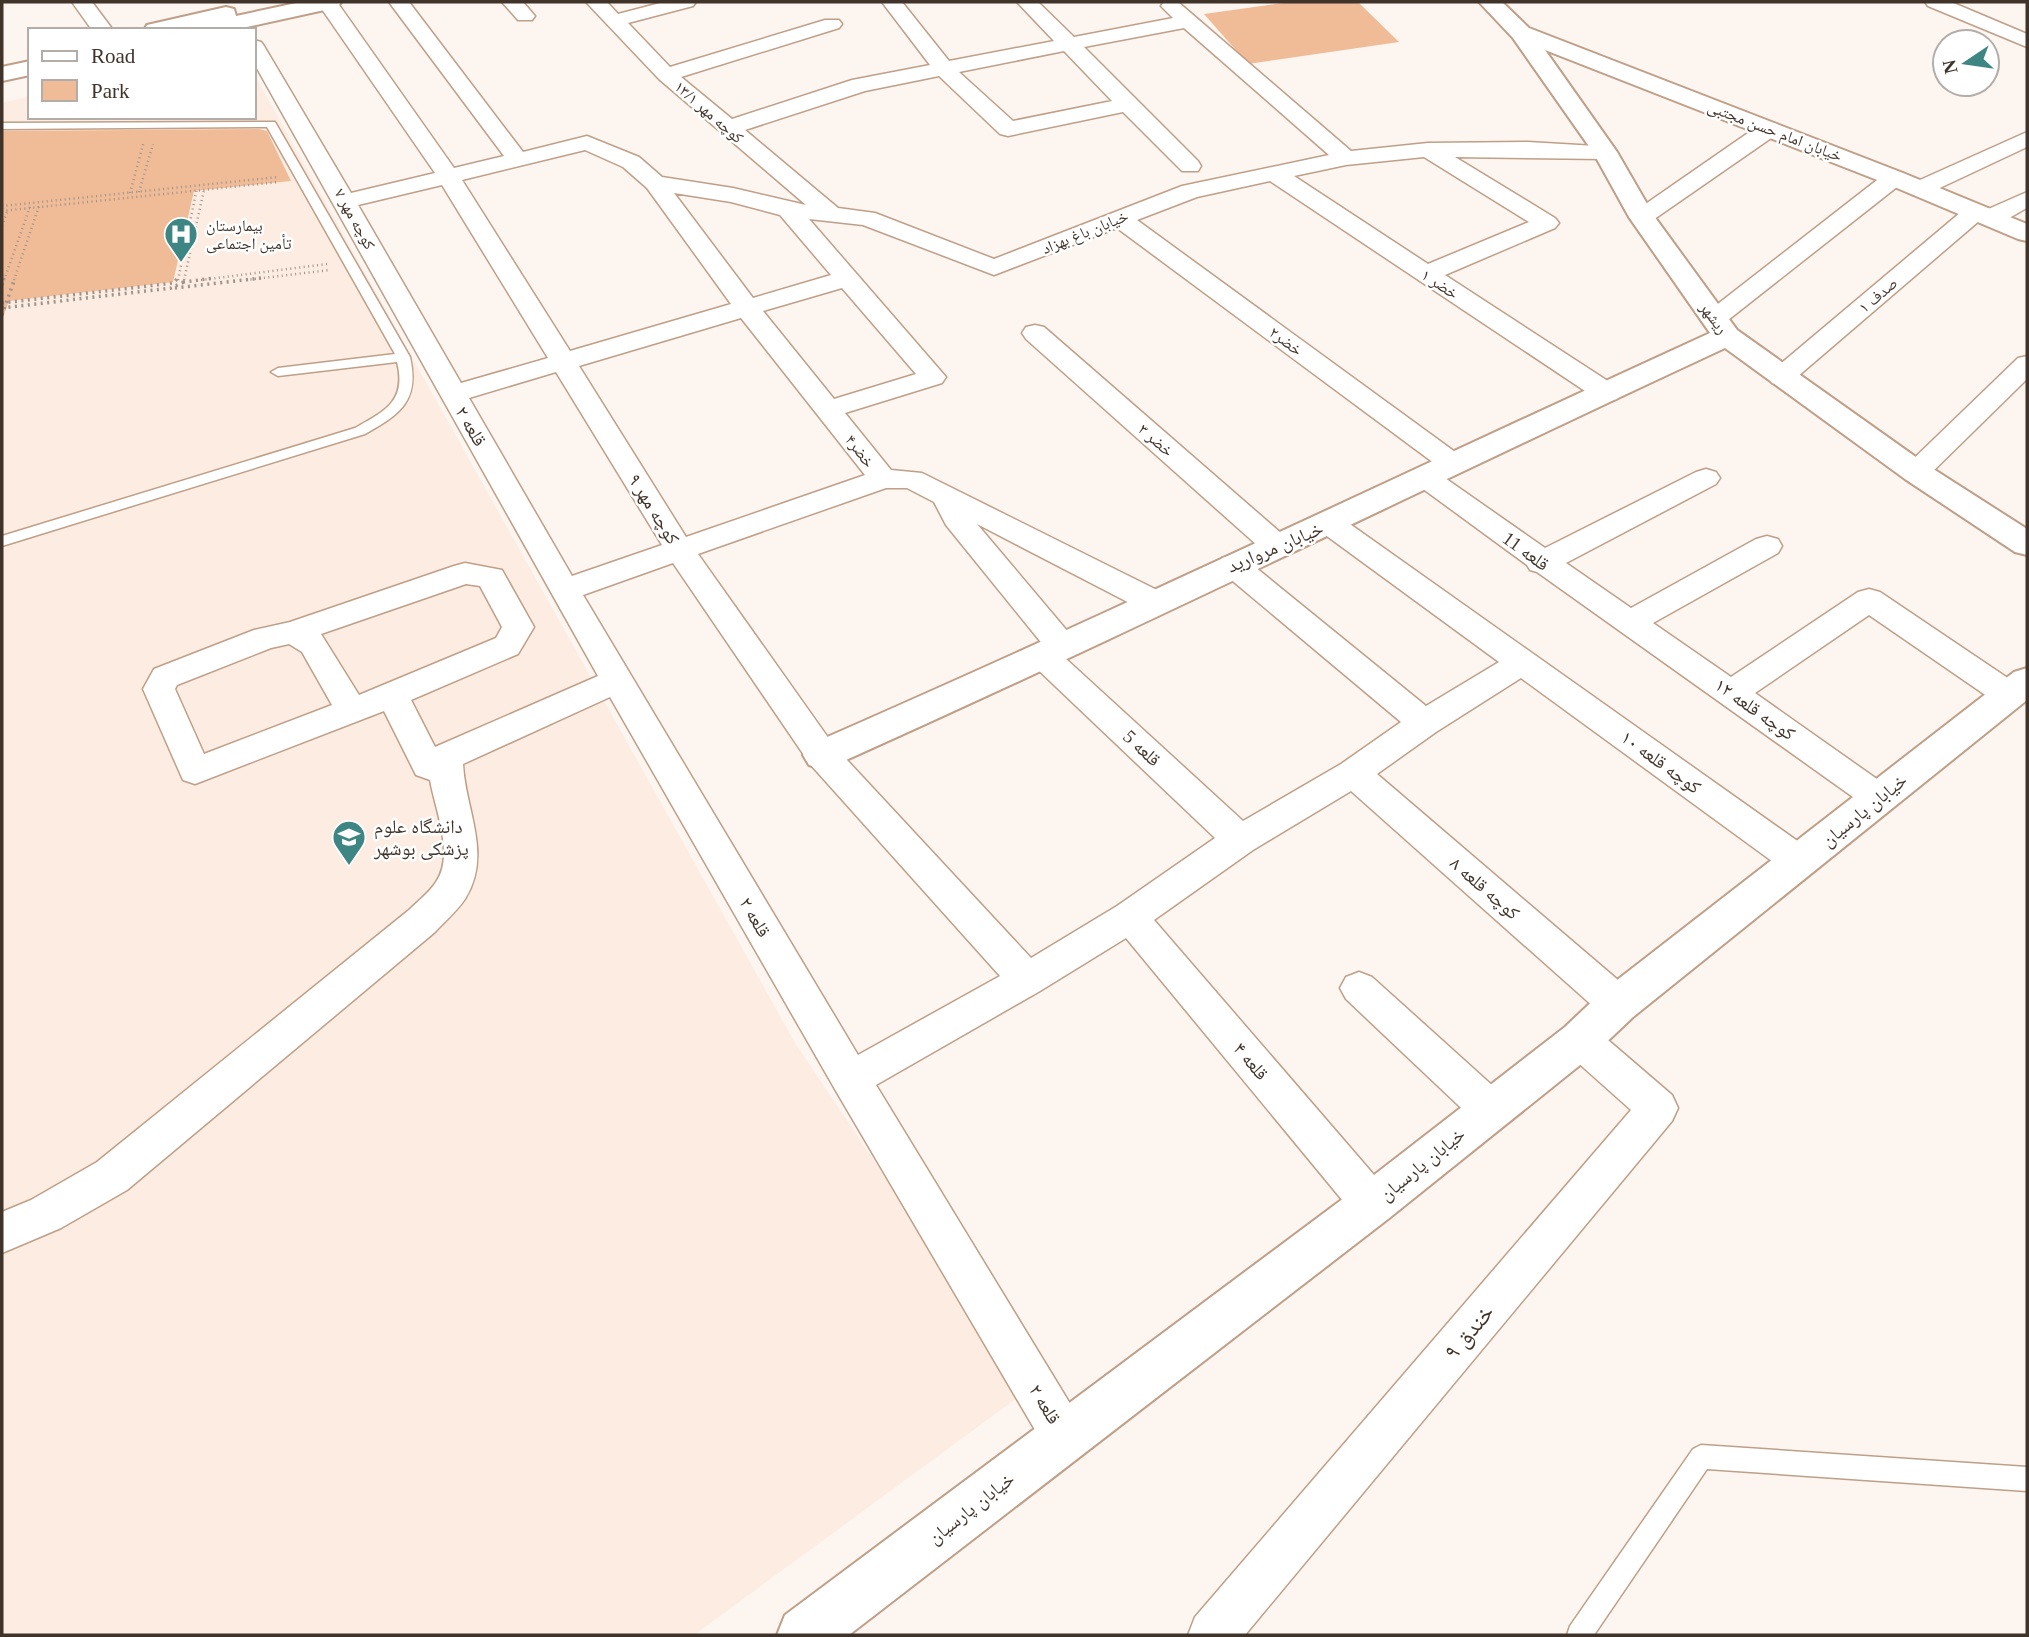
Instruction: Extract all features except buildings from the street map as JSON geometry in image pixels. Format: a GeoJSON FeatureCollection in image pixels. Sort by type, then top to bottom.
{"type":"FeatureCollection","features":[{"type":"Feature","properties":{"kind":"street"},"geometry":{"type":"LineString","coordinates":[[82,2],[102,28]]}},
{"type":"Feature","properties":{"kind":"street"},"geometry":{"type":"LineString","coordinates":[[164,28],[283,2]]}},
{"type":"Feature","properties":{"kind":"street"},"geometry":{"type":"LineString","coordinates":[[217,28],[241,25],[329,2]]}},
{"type":"Feature","properties":{"kind":"street","name":"کوچه مهر ۹"},"geometry":{"type":"LineString","coordinates":[[329,2],[449,177],[681,552],[822,755],[1027,980]]}},
{"type":"Feature","properties":{"kind":"street"},"geometry":{"type":"LineString","coordinates":[[399,2],[519,160]]}},
{"type":"Feature","properties":{"kind":"street","name":"کوچه مهر ۱۳/۱"},"geometry":{"type":"LineString","coordinates":[[596,2],[666,75],[831,214]]}},
{"type":"Feature","properties":{"kind":"street"},"geometry":{"type":"LineString","coordinates":[[613,21],[686,2]]}},
{"type":"Feature","properties":{"kind":"street"},"geometry":{"type":"LineString","coordinates":[[892,2],[945,70],[1008,129],[1125,105]]}},
{"type":"Feature","properties":{"kind":"street"},"geometry":{"type":"LineString","coordinates":[[1027,2],[1070,44],[1125,105],[1190,166]]}},
{"type":"Feature","properties":{"kind":"street"},"geometry":{"type":"LineString","coordinates":[[1166,2],[1346,158]]}},
{"type":"Feature","properties":{"kind":"street","name":"ریشهر"},"geometry":{"type":"LineString","coordinates":[[1490,2],[1521,33],[1605,152],[1642,217],[1721,328],[1781,377],[1916,472],[2027,544]]}},
{"type":"Feature","properties":{"kind":"street"},"geometry":{"type":"LineString","coordinates":[[1935,2],[2024,37]]}},
{"type":"Feature","properties":{"kind":"street"},"geometry":{"type":"LineString","coordinates":[[728,128],[860,85],[1187,21]]}},
{"type":"Feature","properties":{"kind":"street"},"geometry":{"type":"LineString","coordinates":[[666,75],[832,24]]}},
{"type":"Feature","properties":{"kind":"street","name":"خیابان امام حسن مجتبی"},"geometry":{"type":"LineString","coordinates":[[1521,33],[1894,178],[2027,233]]}},
{"type":"Feature","properties":{"kind":"street","name":"کوچه مهر ۷"},"geometry":{"type":"LineString","coordinates":[[256,50],[346,201],[453,394]]}},
{"type":"Feature","properties":{"kind":"street"},"geometry":{"type":"LineString","coordinates":[[2,64],[28,58]]}},
{"type":"Feature","properties":{"kind":"street"},"geometry":{"type":"LineString","coordinates":[[2,74],[28,68]]}},
{"type":"Feature","properties":{"kind":"street"},"geometry":{"type":"LineString","coordinates":[[1642,217],[1769,129]]}},
{"type":"Feature","properties":{"kind":"street"},"geometry":{"type":"LineString","coordinates":[[1919,189],[2027,139]]}},
{"type":"Feature","properties":{"kind":"street"},"geometry":{"type":"LineString","coordinates":[[346,201],[587,143],[631,162],[655,184]]}},
{"type":"Feature","properties":{"kind":"street","name":"خیابان باغ بهزاد"},"geometry":{"type":"LineString","coordinates":[[655,184],[733,195],[788,210],[867,218],[994,268],[1190,191],[1346,158],[1428,150],[1528,149],[1605,152]]}},
{"type":"Feature","properties":{"kind":"street"},"geometry":{"type":"LineString","coordinates":[[1425,274],[1547,223],[1428,150]]}},
{"type":"Feature","properties":{"kind":"street","name":"خضر ۱"},"geometry":{"type":"LineString","coordinates":[[1274,173],[1607,393]]}},
{"type":"Feature","properties":{"kind":"street"},"geometry":{"type":"LineString","coordinates":[[1721,328],[1894,178]]}},
{"type":"Feature","properties":{"kind":"street","name":"خضر۴"},"geometry":{"type":"LineString","coordinates":[[655,184],[747,308],[883,480],[912,478],[1154,602]]}},
{"type":"Feature","properties":{"kind":"street","name":"صدف ۱"},"geometry":{"type":"LineString","coordinates":[[1781,377],[1982,215],[2027,199]]}},
{"type":"Feature","properties":{"kind":"street"},"geometry":{"type":"LineString","coordinates":[[788,210],[933,377],[828,410]]}},
{"type":"Feature","properties":{"kind":"street","name":"خضر۲"},"geometry":{"type":"LineString","coordinates":[[1119,218],[1439,470]]}},
{"type":"Feature","properties":{"kind":"street"},"geometry":{"type":"LineString","coordinates":[[453,394],[846,279]]}},
{"type":"Feature","properties":{"kind":"street","name":"خیابان مروارید"},"geometry":{"type":"LineString","coordinates":[[822,755],[1053,652],[1233,565],[1330,524],[1439,470],[1607,393],[1721,328]]}},
{"type":"Feature","properties":{"kind":"street","name":"خضر ۳"},"geometry":{"type":"LineString","coordinates":[[1035,334],[1278,547]]}},
{"type":"Feature","properties":{"kind":"street"},"geometry":{"type":"LineString","coordinates":[[1916,472],[2027,364]]}},
{"type":"Feature","properties":{"kind":"street","name":"قلعه ۲"},"geometry":{"type":"LineString","coordinates":[[453,394],[564,590],[850,1079],[1064,1436]]}},
{"type":"Feature","properties":{"kind":"street","name":"قلعه 11"},"geometry":{"type":"LineString","coordinates":[[1439,470],[1541,562],[1629,623]]}},
{"type":"Feature","properties":{"kind":"street"},"geometry":{"type":"LineString","coordinates":[[1541,562],[1706,478]]}},
{"type":"Feature","properties":{"kind":"street"},"geometry":{"type":"LineString","coordinates":[[564,590],[681,552],[883,480]]}},
{"type":"Feature","properties":{"kind":"street","name":"قلعه 5"},"geometry":{"type":"LineString","coordinates":[[946,496],[956,518],[1053,652],[1240,840]]}},
{"type":"Feature","properties":{"kind":"street","name":"کوچه قلعه ۱۰"},"geometry":{"type":"LineString","coordinates":[[1330,524],[1800,862]]}},
{"type":"Feature","properties":{"kind":"street"},"geometry":{"type":"LineString","coordinates":[[1629,623],[1767,546]]}},
{"type":"Feature","properties":{"kind":"street"},"geometry":{"type":"LineString","coordinates":[[1233,565],[1424,723]]}},
{"type":"Feature","properties":{"kind":"street"},"geometry":{"type":"LineString","coordinates":[[465,573],[491,578],[518,627],[507,646],[387,697],[195,771],[159,689],[165,677],[265,638],[294,632],[465,573]]}},
{"type":"Feature","properties":{"kind":"street"},"geometry":{"type":"LineString","coordinates":[[1734,692],[1869,600],[2018,688]]}},
{"type":"Feature","properties":{"kind":"street","name":"کوچه قلعه ۱۲"},"geometry":{"type":"LineString","coordinates":[[1629,623],[1734,692],[1879,798]]}},
{"type":"Feature","properties":{"kind":"street"},"geometry":{"type":"LineString","coordinates":[[294,632],[313,644],[351,709]]}},
{"type":"Feature","properties":{"kind":"street"},"geometry":{"type":"LineString","coordinates":[[850,1079],[1027,980],[1130,917],[1240,840],[1353,773],[1424,723],[1523,662]]}},
{"type":"Feature","properties":{"kind":"street"},"geometry":{"type":"LineString","coordinates":[[2,1233],[46,1214],[112,1176],[422,921],[454,884],[461,841],[445,771],[446,757],[617,681]]}},
{"type":"Feature","properties":{"kind":"street","name":"خیابان پارسیان"},"geometry":{"type":"LineString","coordinates":[[806,1635],[1064,1436],[1373,1204],[1489,1109],[1580,1040],[1618,1004],[2018,688]]}},
{"type":"Feature","properties":{"kind":"street"},"geometry":{"type":"LineString","coordinates":[[387,697],[395,701],[428,765],[445,771]]}},
{"type":"Feature","properties":{"kind":"street","name":"کوچه قلعه ۸"},"geometry":{"type":"LineString","coordinates":[[1353,773],[1618,1004]]}},
{"type":"Feature","properties":{"kind":"street","name":"قلعه ۴"},"geometry":{"type":"LineString","coordinates":[[1130,917],[1373,1204]]}},
{"type":"Feature","properties":{"kind":"street"},"geometry":{"type":"LineString","coordinates":[[1359,988],[1489,1109]]}},
{"type":"Feature","properties":{"kind":"street","name":"خندق ۹"},"geometry":{"type":"LineString","coordinates":[[1213,1635],[1658,1108],[1580,1040]]}},
{"type":"Feature","properties":{"kind":"lane"},"geometry":{"type":"LineString","coordinates":[[2,126],[271,124],[403,357],[409,376],[408,389],[398,406],[360,431],[2,541]]}},
{"type":"Feature","properties":{"kind":"lane"},"geometry":{"type":"LineString","coordinates":[[278,372],[403,357]]}},
{"type":"Feature","properties":{"kind":"lane"},"geometry":{"type":"LineString","coordinates":[[1579,1635],[1701,1457],[2027,1479]]}},
{"type":"Feature","properties":{"kind":"path"},"geometry":{"type":"LineString","coordinates":[[138,194],[154,125]]}},
{"type":"Feature","properties":{"kind":"path"},"geometry":{"type":"LineString","coordinates":[[130,195],[154,125]]}},
{"type":"Feature","properties":{"kind":"path"},"geometry":{"type":"LineString","coordinates":[[2,208],[10,205],[301,177]]}},
{"type":"Feature","properties":{"kind":"path"},"geometry":{"type":"LineString","coordinates":[[183,284],[204,187]]}},
{"type":"Feature","properties":{"kind":"path"},"geometry":{"type":"LineString","coordinates":[[173,283],[178,280],[197,188]]}},
{"type":"Feature","properties":{"kind":"path"},"geometry":{"type":"LineString","coordinates":[[2,315],[4,302],[40,204]]}},
{"type":"Feature","properties":{"kind":"path"},"geometry":{"type":"LineString","coordinates":[[2,226],[10,205]]}},
{"type":"Feature","properties":{"kind":"path"},"geometry":{"type":"LineString","coordinates":[[2,208],[8,210],[30,205]]}},
{"type":"Feature","properties":{"kind":"path"},"geometry":{"type":"LineString","coordinates":[[2,285],[30,205]]}},
{"type":"Feature","properties":{"kind":"path"},"geometry":{"type":"LineString","coordinates":[[3,308],[351,264]]}},
{"type":"Feature","properties":{"kind":"path"},"geometry":{"type":"LineString","coordinates":[[4,302],[351,264]]}},
{"type":"Feature","properties":{"kind":"shaded area","name":"دانشگاه علوم پزشکی بوشهر"},"geometry":{"type":"Polygon","coordinates":[[[256,78],[795,1043],[1028,1390],[694,1635],[2,1635],[2,103],[28,96],[28,119],[256,119],[256,78]]]}},
{"type":"Feature","properties":{"kind":"green space"},"geometry":{"type":"Polygon","coordinates":[[[1290,2],[1358,2],[1399,42],[1248,64],[1204,14],[1290,2]]]}},
{"type":"Feature","properties":{"kind":"green space"},"geometry":{"type":"Polygon","coordinates":[[[2,131],[267,131],[291,181],[194,191],[173,282],[9,301],[2,320],[2,131]]]}},
{"type":"Feature","properties":{"kind":"place","name":"بیمارستان تأمین اجتماعی"},"geometry":{"type":"Point","coordinates":[181,264]}},
{"type":"Feature","properties":{"kind":"place","name":"دانشگاه علوم پزشکی بوشهر"},"geometry":{"type":"Point","coordinates":[349,867]}}]}
